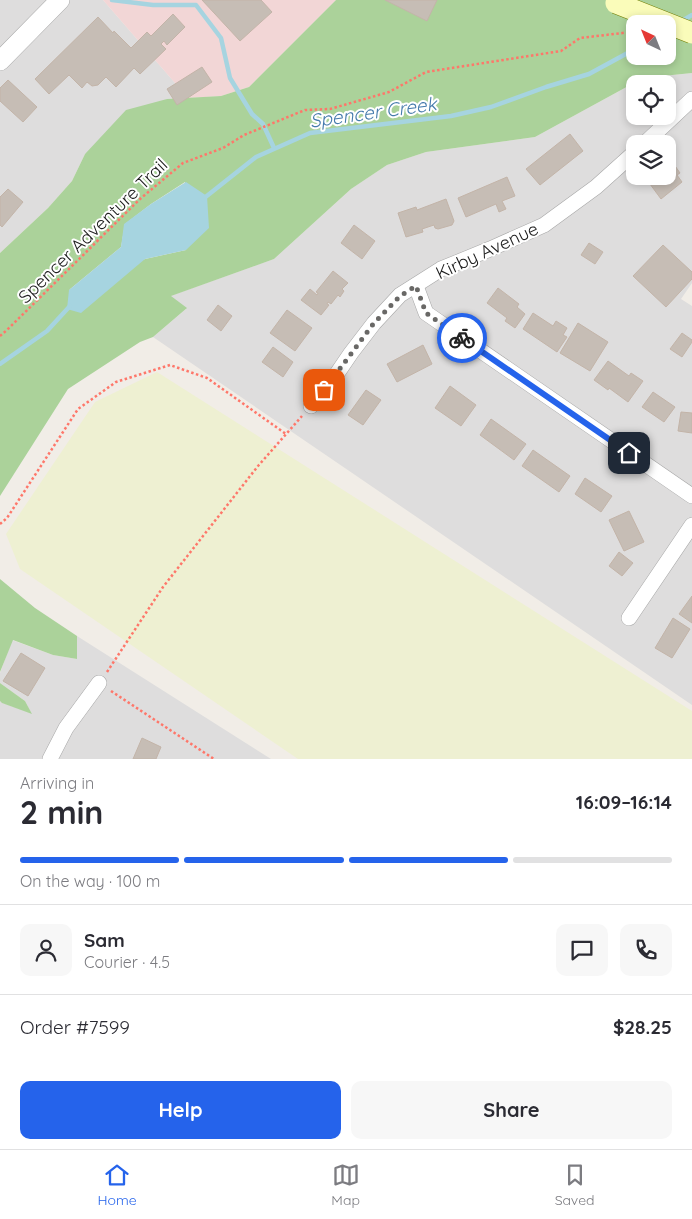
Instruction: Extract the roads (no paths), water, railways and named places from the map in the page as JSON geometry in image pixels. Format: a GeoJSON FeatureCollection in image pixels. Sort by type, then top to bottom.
{"type":"FeatureCollection","features":[{"type":"Feature","properties":{"kind":"main road"},"geometry":{"type":"LineString","coordinates":[[616,3],[692,33]]}},
{"type":"Feature","properties":{"kind":"street"},"geometry":{"type":"LineString","coordinates":[[0,61],[60,0]]}},
{"type":"Feature","properties":{"kind":"street"},"geometry":{"type":"LineString","coordinates":[[654,135],[692,99]]}},
{"type":"Feature","properties":{"kind":"street","name":"Kirby Avenue"},"geometry":{"type":"LineString","coordinates":[[311,406],[374,323],[400,296],[441,269],[490,250],[544,225],[596,187],[626,160]]}},
{"type":"Feature","properties":{"kind":"street"},"geometry":{"type":"LineString","coordinates":[[416,286],[426,313],[692,496]]}},
{"type":"Feature","properties":{"kind":"street"},"geometry":{"type":"LineString","coordinates":[[629,618],[692,524]]}},
{"type":"Feature","properties":{"kind":"street"},"geometry":{"type":"LineString","coordinates":[[50,759],[66,728],[99,683]]}},
{"type":"Feature","properties":{"kind":"water"},"geometry":{"type":"Polygon","coordinates":[[[186,182],[207,196],[209,228],[186,250],[145,259],[81,313],[67,309],[69,290],[121,247],[124,224],[186,182]]]}},
{"type":"Feature","properties":{"kind":"waterway"},"geometry":{"type":"LineString","coordinates":[[112,0],[153,5],[196,5],[221,38],[230,78],[252,114],[263,124],[274,148]]}},
{"type":"Feature","properties":{"kind":"waterway","name":"Spencer Creek"},"geometry":{"type":"LineString","coordinates":[[682,21],[692,15]]}},
{"type":"Feature","properties":{"kind":"waterway","name":"Spencer Creek"},"geometry":{"type":"LineString","coordinates":[[203,199],[256,157],[310,133],[451,116],[491,107],[589,74],[626,54]]}},
{"type":"Feature","properties":{"kind":"waterway","name":"Spencer Creek"},"geometry":{"type":"LineString","coordinates":[[0,364],[47,331],[70,306]]}}]}
